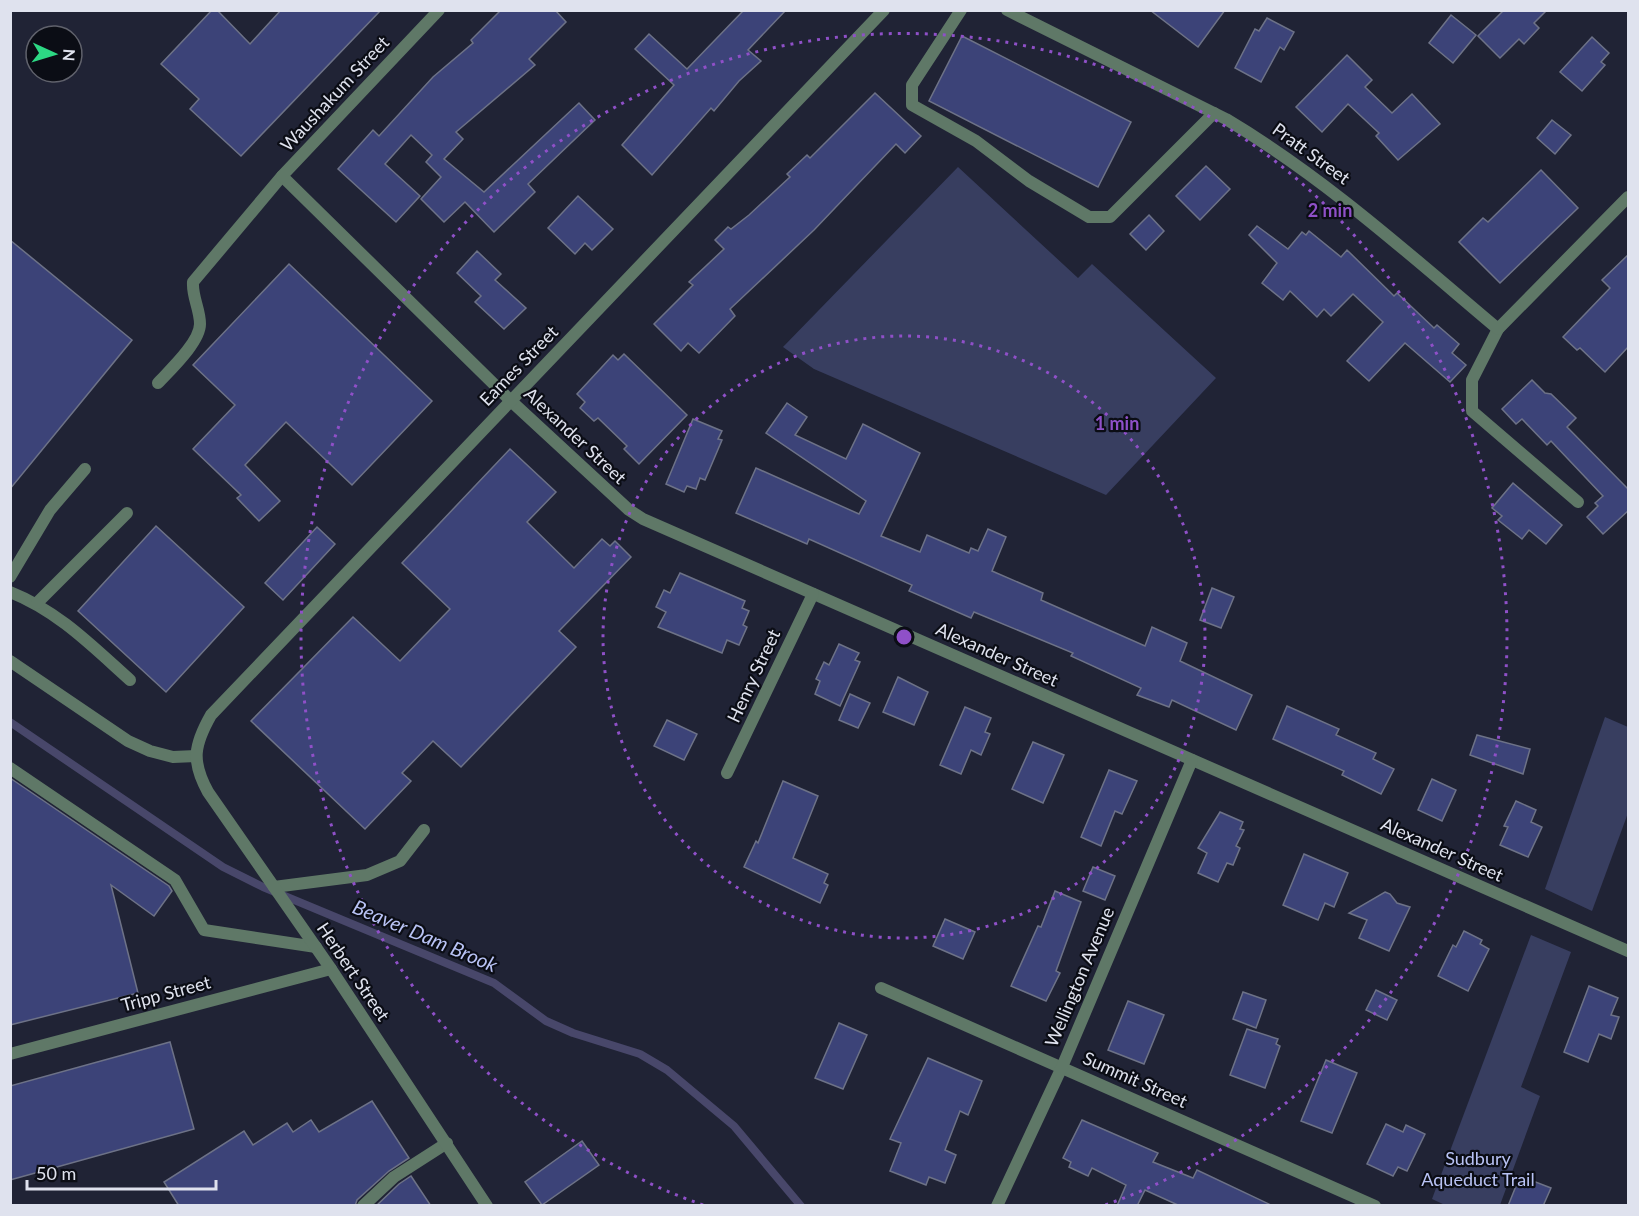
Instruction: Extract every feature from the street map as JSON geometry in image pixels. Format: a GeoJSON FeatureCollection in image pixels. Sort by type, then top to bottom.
{"type":"FeatureCollection","features":[{"type":"Feature","properties":{"kind":"street","name":"Waushakum Street"},"geometry":{"type":"LineString","coordinates":[[158,383],[194,342],[200,326],[192,295],[193,282],[282,176],[439,10]]}},
{"type":"Feature","properties":{"kind":"street","name":"Eames Street"},"geometry":{"type":"LineString","coordinates":[[196,756],[200,736],[211,715],[884,10]]}},
{"type":"Feature","properties":{"kind":"street"},"geometry":{"type":"LineString","coordinates":[[961,10],[912,85],[912,105],[976,141],[1029,181],[1089,217],[1110,217],[1214,113]]}},
{"type":"Feature","properties":{"kind":"street","name":"Pratt Street"},"geometry":{"type":"LineString","coordinates":[[1007,10],[1214,113],[1258,138],[1329,188],[1498,329]]}},
{"type":"Feature","properties":{"kind":"street","name":"Alexander Street"},"geometry":{"type":"LineString","coordinates":[[282,176],[511,401],[636,515],[1629,951]]}},
{"type":"Feature","properties":{"kind":"street"},"geometry":{"type":"LineString","coordinates":[[1578,502],[1472,411],[1472,380],[1498,329],[1629,197]]}},
{"type":"Feature","properties":{"kind":"street"},"geometry":{"type":"LineString","coordinates":[[10,577],[50,510],[85,469]]}},
{"type":"Feature","properties":{"kind":"street"},"geometry":{"type":"LineString","coordinates":[[37,603],[127,513]]}},
{"type":"Feature","properties":{"kind":"street"},"geometry":{"type":"LineString","coordinates":[[10,592],[37,603],[64,621],[130,680]]}},
{"type":"Feature","properties":{"kind":"street","name":"Henry Street"},"geometry":{"type":"LineString","coordinates":[[727,773],[813,594]]}},
{"type":"Feature","properties":{"kind":"street"},"geometry":{"type":"LineString","coordinates":[[10,661],[128,741],[150,751],[173,757],[196,756]]}},
{"type":"Feature","properties":{"kind":"street","name":"Herbert Street"},"geometry":{"type":"LineString","coordinates":[[196,756],[198,775],[331,969],[487,1206]]}},
{"type":"Feature","properties":{"kind":"street","name":"Wellington Avenue"},"geometry":{"type":"LineString","coordinates":[[998,1206],[1062,1067],[1192,760]]}},
{"type":"Feature","properties":{"kind":"street"},"geometry":{"type":"LineString","coordinates":[[10,768],[175,880],[204,930],[316,947]]}},
{"type":"Feature","properties":{"kind":"street"},"geometry":{"type":"LineString","coordinates":[[274,887],[367,875],[400,861],[424,830]]}},
{"type":"Feature","properties":{"kind":"street","name":"Tripp Street"},"geometry":{"type":"LineString","coordinates":[[10,1054],[331,969]]}},
{"type":"Feature","properties":{"kind":"street","name":"Summit Street"},"geometry":{"type":"LineString","coordinates":[[881,988],[1375,1206]]}},
{"type":"Feature","properties":{"kind":"street"},"geometry":{"type":"LineString","coordinates":[[363,1206],[394,1177],[447,1143]]}},
{"type":"Feature","properties":{"kind":"green space"},"geometry":{"type":"Polygon","coordinates":[[[958,167],[1078,278],[1092,264],[1216,378],[1106,495],[814,369],[783,347],[958,167]]]}},
{"type":"Feature","properties":{"kind":"green space"},"geometry":{"type":"Polygon","coordinates":[[[1605,717],[1628,727],[1628,813],[1592,911],[1545,889],[1605,717]]]}},
{"type":"Feature","properties":{"kind":"green space","name":"Sudbury Aqueduct Trail"},"geometry":{"type":"Polygon","coordinates":[[[1531,935],[1571,952],[1521,1087],[1540,1096],[1500,1205],[1445,1205],[1432,1199],[1531,935]]]}},
{"type":"Feature","properties":{"kind":"building"},"geometry":{"type":"Polygon","coordinates":[[[212,10],[217,10],[250,44],[281,10],[381,10],[241,156],[190,109],[199,99],[161,64],[212,10]]]}},
{"type":"Feature","properties":{"kind":"building"},"geometry":{"type":"Polygon","coordinates":[[[501,10],[555,10],[566,22],[529,59],[535,65],[456,132],[463,139],[444,159],[484,192],[579,103],[595,120],[528,184],[535,192],[494,232],[465,202],[444,222],[421,199],[441,177],[426,162],[432,155],[411,135],[385,164],[420,196],[396,222],[338,169],[373,130],[379,136],[433,77],[473,43],[471,40],[501,10]]]}},
{"type":"Feature","properties":{"kind":"building"},"geometry":{"type":"Polygon","coordinates":[[[744,10],[786,10],[748,50],[761,61],[739,81],[714,111],[711,108],[652,175],[622,145],[674,85],[635,49],[649,34],[687,69],[744,10]]]}},
{"type":"Feature","properties":{"kind":"building"},"geometry":{"type":"Polygon","coordinates":[[[1150,10],[1225,10],[1198,47],[1150,10]]]}},
{"type":"Feature","properties":{"kind":"building"},"geometry":{"type":"Polygon","coordinates":[[[1504,10],[1547,10],[1534,23],[1539,28],[1524,44],[1519,39],[1500,58],[1478,36],[1504,10]]]}},
{"type":"Feature","properties":{"kind":"building"},"geometry":{"type":"Polygon","coordinates":[[[1451,15],[1476,35],[1453,63],[1429,43],[1451,15]]]}},
{"type":"Feature","properties":{"kind":"building"},"geometry":{"type":"Polygon","coordinates":[[[1267,18],[1294,32],[1284,50],[1280,47],[1261,82],[1235,68],[1255,29],[1259,31],[1267,18]]]}},
{"type":"Feature","properties":{"kind":"building"},"geometry":{"type":"Polygon","coordinates":[[[962,36],[1131,122],[1098,187],[929,101],[962,36]]]}},
{"type":"Feature","properties":{"kind":"building"},"geometry":{"type":"Polygon","coordinates":[[[1592,37],[1609,53],[1601,62],[1605,65],[1582,91],[1560,72],[1592,37]]]}},
{"type":"Feature","properties":{"kind":"building"},"geometry":{"type":"Polygon","coordinates":[[[1347,55],[1372,80],[1365,87],[1392,113],[1412,94],[1440,124],[1398,160],[1376,136],[1379,133],[1348,104],[1322,132],[1296,107],[1347,55]]]}},
{"type":"Feature","properties":{"kind":"building"},"geometry":{"type":"Polygon","coordinates":[[[875,93],[921,136],[905,153],[896,144],[814,230],[730,309],[735,316],[699,353],[688,343],[681,351],[654,324],[693,285],[689,282],[724,249],[715,240],[728,227],[731,229],[749,215],[790,177],[787,174],[807,155],[810,158],[875,93]]]}},
{"type":"Feature","properties":{"kind":"building"},"geometry":{"type":"Polygon","coordinates":[[[1552,120],[1571,135],[1555,154],[1537,138],[1552,120]]]}},
{"type":"Feature","properties":{"kind":"building"},"geometry":{"type":"Polygon","coordinates":[[[1206,166],[1230,189],[1200,220],[1176,196],[1206,166]]]}},
{"type":"Feature","properties":{"kind":"building"},"geometry":{"type":"Polygon","coordinates":[[[1541,170],[1578,208],[1500,283],[1459,242],[1483,218],[1488,222],[1541,170]]]}},
{"type":"Feature","properties":{"kind":"building"},"geometry":{"type":"Polygon","coordinates":[[[578,196],[613,229],[592,250],[585,243],[575,254],[548,228],[578,196]]]}},
{"type":"Feature","properties":{"kind":"building"},"geometry":{"type":"Polygon","coordinates":[[[1149,215],[1164,231],[1146,250],[1130,234],[1149,215]]]}},
{"type":"Feature","properties":{"kind":"building"},"geometry":{"type":"Polygon","coordinates":[[[1257,226],[1288,249],[1302,232],[1306,235],[1309,231],[1341,257],[1347,250],[1394,296],[1397,293],[1434,328],[1437,325],[1459,344],[1452,353],[1466,365],[1450,382],[1405,343],[1369,381],[1347,361],[1383,322],[1353,294],[1331,316],[1324,309],[1317,317],[1290,291],[1283,300],[1262,283],[1277,263],[1249,235],[1257,226]]]}},
{"type":"Feature","properties":{"kind":"building"},"geometry":{"type":"Polygon","coordinates":[[[10,240],[132,340],[10,489],[10,240]]]}},
{"type":"Feature","properties":{"kind":"building"},"geometry":{"type":"Polygon","coordinates":[[[477,251],[501,274],[495,280],[526,308],[504,329],[475,302],[481,296],[457,273],[477,251]]]}},
{"type":"Feature","properties":{"kind":"building"},"geometry":{"type":"Polygon","coordinates":[[[1629,254],[1629,346],[1605,372],[1580,348],[1577,350],[1563,337],[1610,288],[1602,280],[1629,254]]]}},
{"type":"Feature","properties":{"kind":"building"},"geometry":{"type":"Polygon","coordinates":[[[289,264],[432,401],[352,485],[286,422],[245,465],[280,501],[259,521],[237,498],[241,495],[193,449],[235,405],[193,365],[289,264]]]}},
{"type":"Feature","properties":{"kind":"building"},"geometry":{"type":"Polygon","coordinates":[[[624,354],[687,415],[639,464],[624,449],[627,446],[598,418],[594,421],[580,408],[585,402],[577,394],[613,355],[618,360],[624,354]]]}},
{"type":"Feature","properties":{"kind":"building"},"geometry":{"type":"Polygon","coordinates":[[[1532,380],[1545,393],[1551,394],[1576,418],[1567,427],[1629,490],[1629,510],[1603,534],[1587,517],[1598,506],[1595,503],[1603,496],[1551,441],[1547,445],[1522,419],[1516,424],[1502,409],[1532,380]]]}},
{"type":"Feature","properties":{"kind":"building"},"geometry":{"type":"Polygon","coordinates":[[[787,403],[807,417],[795,435],[846,459],[863,424],[920,453],[881,536],[920,552],[927,535],[969,553],[971,548],[978,551],[988,529],[1006,537],[992,571],[1043,593],[1041,600],[1145,646],[1152,627],[1187,643],[1180,661],[1252,695],[1236,730],[1172,700],[1169,707],[1137,695],[1141,688],[1071,656],[1073,653],[974,612],[971,618],[909,591],[912,585],[809,539],[807,544],[736,513],[756,468],[859,514],[866,501],[766,433],[787,403]]]}},
{"type":"Feature","properties":{"kind":"building"},"geometry":{"type":"Polygon","coordinates":[[[693,419],[722,431],[718,439],[722,440],[705,480],[700,478],[696,489],[687,486],[684,492],[666,484],[693,419]]]}},
{"type":"Feature","properties":{"kind":"building"},"geometry":{"type":"Polygon","coordinates":[[[510,449],[556,492],[527,522],[574,568],[602,539],[610,546],[615,541],[631,557],[559,631],[576,647],[461,767],[433,741],[402,773],[411,781],[365,829],[251,721],[353,617],[400,661],[450,609],[402,563],[510,449]]]}},
{"type":"Feature","properties":{"kind":"building"},"geometry":{"type":"Polygon","coordinates":[[[1513,483],[1562,525],[1546,544],[1529,530],[1522,539],[1498,520],[1502,516],[1492,508],[1513,483]]]}},
{"type":"Feature","properties":{"kind":"building"},"geometry":{"type":"Polygon","coordinates":[[[156,526],[244,607],[166,692],[78,611],[156,526]]]}},
{"type":"Feature","properties":{"kind":"building"},"geometry":{"type":"Polygon","coordinates":[[[317,527],[335,544],[283,600],[265,583],[317,527]]]}},
{"type":"Feature","properties":{"kind":"building"},"geometry":{"type":"Polygon","coordinates":[[[680,573],[745,601],[742,608],[749,611],[743,625],[747,627],[739,645],[727,640],[722,653],[658,627],[666,612],[656,607],[664,590],[670,593],[680,573]]]}},
{"type":"Feature","properties":{"kind":"building"},"geometry":{"type":"Polygon","coordinates":[[[1212,588],[1234,597],[1221,628],[1200,620],[1212,588]]]}},
{"type":"Feature","properties":{"kind":"building"},"geometry":{"type":"Polygon","coordinates":[[[839,644],[859,653],[855,660],[860,662],[840,706],[815,694],[820,681],[816,679],[824,662],[829,665],[839,644]]]}},
{"type":"Feature","properties":{"kind":"building"},"geometry":{"type":"Polygon","coordinates":[[[898,677],[928,692],[914,725],[883,712],[898,677]]]}},
{"type":"Feature","properties":{"kind":"building"},"geometry":{"type":"Polygon","coordinates":[[[850,694],[870,703],[858,728],[839,720],[850,694]]]}},
{"type":"Feature","properties":{"kind":"building"},"geometry":{"type":"Polygon","coordinates":[[[1287,706],[1339,729],[1336,735],[1376,753],[1373,759],[1394,769],[1381,794],[1342,775],[1344,771],[1273,739],[1287,706]]]}},
{"type":"Feature","properties":{"kind":"building"},"geometry":{"type":"Polygon","coordinates":[[[965,707],[991,718],[985,732],[990,734],[981,755],[971,750],[961,774],[940,765],[965,707]]]}},
{"type":"Feature","properties":{"kind":"building"},"geometry":{"type":"Polygon","coordinates":[[[667,720],[697,734],[684,760],[654,746],[667,720]]]}},
{"type":"Feature","properties":{"kind":"building"},"geometry":{"type":"Polygon","coordinates":[[[1477,735],[1530,749],[1523,774],[1470,755],[1477,735]]]}},
{"type":"Feature","properties":{"kind":"building"},"geometry":{"type":"Polygon","coordinates":[[[1033,742],[1064,755],[1043,803],[1012,789],[1033,742]]]}},
{"type":"Feature","properties":{"kind":"building"},"geometry":{"type":"Polygon","coordinates":[[[1109,770],[1137,781],[1122,814],[1115,811],[1101,846],[1081,837],[1109,770]]]}},
{"type":"Feature","properties":{"kind":"building"},"geometry":{"type":"Polygon","coordinates":[[[10,778],[169,886],[172,891],[154,916],[111,885],[138,993],[10,1025],[10,778]]]}},
{"type":"Feature","properties":{"kind":"building"},"geometry":{"type":"Polygon","coordinates":[[[1432,779],[1456,790],[1442,821],[1418,810],[1432,779]]]}},
{"type":"Feature","properties":{"kind":"building"},"geometry":{"type":"Polygon","coordinates":[[[783,781],[818,796],[793,858],[828,874],[824,883],[828,885],[820,903],[744,867],[756,841],[758,843],[783,781]]]}},
{"type":"Feature","properties":{"kind":"building"},"geometry":{"type":"Polygon","coordinates":[[[1516,801],[1536,810],[1531,822],[1542,827],[1528,857],[1500,845],[1508,827],[1504,826],[1516,801]]]}},
{"type":"Feature","properties":{"kind":"building"},"geometry":{"type":"Polygon","coordinates":[[[1220,812],[1243,822],[1240,829],[1244,830],[1236,846],[1240,848],[1233,865],[1227,863],[1218,882],[1198,873],[1207,853],[1198,848],[1220,812]]]}},
{"type":"Feature","properties":{"kind":"building"},"geometry":{"type":"Polygon","coordinates":[[[1304,854],[1348,873],[1334,907],[1325,903],[1318,920],[1283,905],[1304,854]]]}},
{"type":"Feature","properties":{"kind":"building"},"geometry":{"type":"Polygon","coordinates":[[[1093,867],[1115,876],[1105,900],[1083,891],[1093,867]]]}},
{"type":"Feature","properties":{"kind":"building"},"geometry":{"type":"Polygon","coordinates":[[[1055,891],[1081,902],[1056,971],[1060,973],[1046,1001],[1011,986],[1038,926],[1041,927],[1055,891]]]}},
{"type":"Feature","properties":{"kind":"building"},"geometry":{"type":"Polygon","coordinates":[[[1385,892],[1390,894],[1397,903],[1410,907],[1389,951],[1359,938],[1367,920],[1349,913],[1385,892]]]}},
{"type":"Feature","properties":{"kind":"building"},"geometry":{"type":"Polygon","coordinates":[[[945,919],[975,932],[963,959],[933,946],[945,919]]]}},
{"type":"Feature","properties":{"kind":"building"},"geometry":{"type":"Polygon","coordinates":[[[1464,931],[1482,940],[1480,944],[1489,949],[1468,991],[1438,976],[1453,945],[1456,947],[1464,931]]]}},
{"type":"Feature","properties":{"kind":"building"},"geometry":{"type":"Polygon","coordinates":[[[1589,986],[1618,998],[1611,1015],[1619,1017],[1611,1039],[1599,1034],[1588,1062],[1564,1052],[1589,986]]]}},
{"type":"Feature","properties":{"kind":"building"},"geometry":{"type":"Polygon","coordinates":[[[1376,990],[1397,1000],[1387,1020],[1366,1010],[1376,990]]]}},
{"type":"Feature","properties":{"kind":"building"},"geometry":{"type":"Polygon","coordinates":[[[1243,992],[1266,1000],[1256,1028],[1233,1019],[1243,992]]]}},
{"type":"Feature","properties":{"kind":"building"},"geometry":{"type":"Polygon","coordinates":[[[1128,1001],[1164,1015],[1144,1064],[1108,1050],[1128,1001]]]}},
{"type":"Feature","properties":{"kind":"building"},"geometry":{"type":"Polygon","coordinates":[[[839,1023],[867,1035],[843,1089],[815,1078],[839,1023]]]}},
{"type":"Feature","properties":{"kind":"building"},"geometry":{"type":"Polygon","coordinates":[[[1247,1029],[1278,1039],[1276,1044],[1280,1046],[1265,1088],[1230,1075],[1247,1029]]]}},
{"type":"Feature","properties":{"kind":"building"},"geometry":{"type":"Polygon","coordinates":[[[170,1042],[194,1129],[10,1180],[10,1086],[170,1042]]]}},
{"type":"Feature","properties":{"kind":"building"},"geometry":{"type":"Polygon","coordinates":[[[928,1058],[982,1081],[968,1115],[960,1111],[945,1150],[956,1155],[945,1183],[929,1177],[926,1185],[890,1171],[901,1143],[890,1139],[928,1058]]]}},
{"type":"Feature","properties":{"kind":"building"},"geometry":{"type":"Polygon","coordinates":[[[1326,1060],[1357,1073],[1332,1133],[1301,1121],[1326,1060]]]}},
{"type":"Feature","properties":{"kind":"building"},"geometry":{"type":"Polygon","coordinates":[[[372,1101],[409,1158],[389,1171],[357,1200],[355,1206],[179,1206],[164,1182],[244,1131],[253,1145],[287,1123],[293,1132],[311,1120],[319,1132],[372,1101]]]}},
{"type":"Feature","properties":{"kind":"building"},"geometry":{"type":"Polygon","coordinates":[[[1082,1120],[1158,1153],[1153,1162],[1193,1178],[1197,1170],[1273,1206],[1180,1206],[1145,1190],[1137,1206],[1117,1206],[1126,1185],[1092,1168],[1088,1176],[1069,1167],[1071,1162],[1063,1158],[1082,1120]]]}},
{"type":"Feature","properties":{"kind":"building"},"geometry":{"type":"Polygon","coordinates":[[[1386,1124],[1403,1132],[1406,1125],[1425,1134],[1407,1171],[1398,1167],[1393,1176],[1367,1164],[1386,1124]]]}},
{"type":"Feature","properties":{"kind":"building"},"geometry":{"type":"Polygon","coordinates":[[[582,1141],[599,1165],[542,1205],[525,1182],[582,1141]]]}},
{"type":"Feature","properties":{"kind":"building"},"geometry":{"type":"Polygon","coordinates":[[[411,1176],[431,1206],[376,1206],[399,1184],[411,1176]]]}},
{"type":"Feature","properties":{"kind":"building"},"geometry":{"type":"Polygon","coordinates":[[[1520,1176],[1551,1188],[1543,1206],[1508,1206],[1520,1176]]]}},
{"type":"Feature","properties":{"kind":"waterway","name":"Beaver Dam Brook"},"geometry":{"type":"LineString","coordinates":[[10,722],[223,867],[263,887],[494,983],[546,1021],[573,1033],[640,1054],[667,1070],[734,1126],[801,1206]]}}]}
